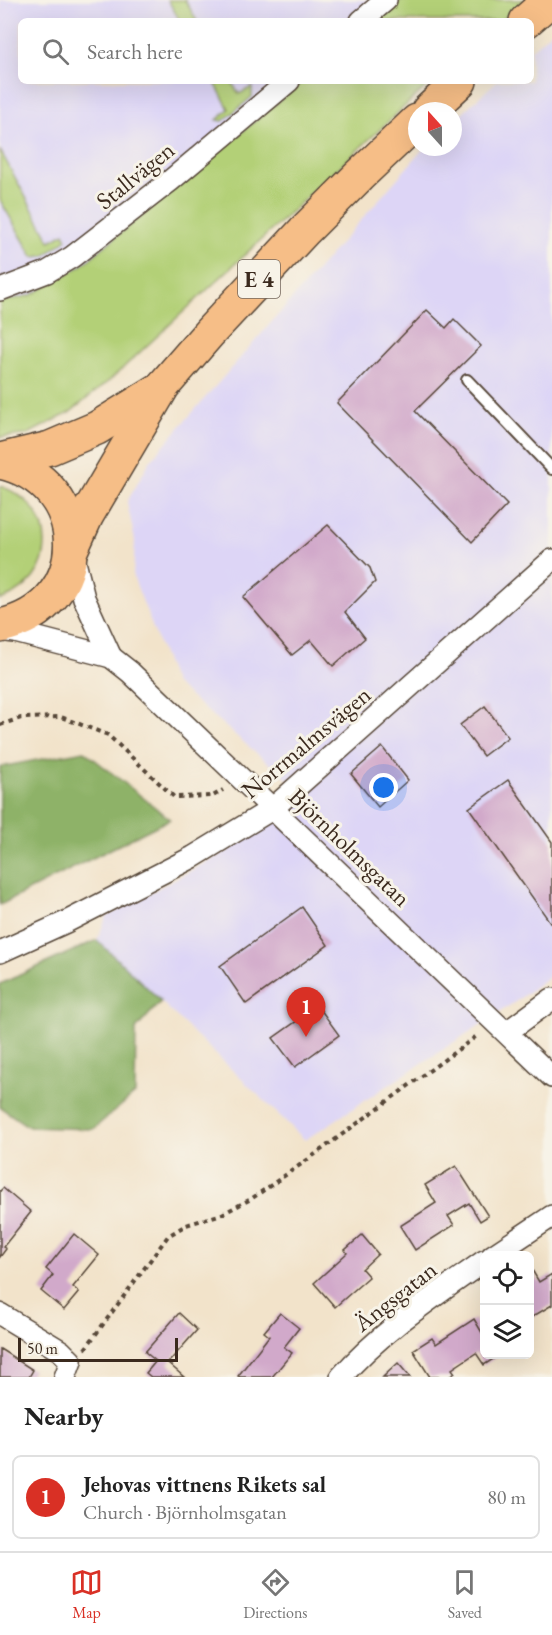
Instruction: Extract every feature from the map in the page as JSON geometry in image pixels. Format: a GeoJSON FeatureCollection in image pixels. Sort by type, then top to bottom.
{"type":"FeatureCollection","features":[{"type":"Feature","properties":{"kind":"highway"},"geometry":{"type":"LineString","coordinates":[[529,18],[550,0]]}},
{"type":"Feature","properties":{"kind":"highway"},"geometry":{"type":"LineString","coordinates":[[438,102],[457,84]]}},
{"type":"Feature","properties":{"kind":"highway","name":"E 4"},"geometry":{"type":"LineString","coordinates":[[0,628],[30,615],[45,604],[60,586],[68,567],[72,548],[87,515],[163,386],[305,230],[408,130]]}},
{"type":"Feature","properties":{"kind":"highway","name":"E 4"},"geometry":{"type":"LineString","coordinates":[[0,461],[50,448],[97,428],[163,386]]}},
{"type":"Feature","properties":{"kind":"highway","name":"E 4"},"geometry":{"type":"LineString","coordinates":[[0,461],[15,465],[35,477],[51,492],[62,507],[70,528],[72,548]]}},
{"type":"Feature","properties":{"kind":"street"},"geometry":{"type":"LineString","coordinates":[[365,18],[386,0]]}},
{"type":"Feature","properties":{"kind":"street","name":"Stallvägen"},"geometry":{"type":"LineString","coordinates":[[0,290],[47,272],[72,257],[170,181],[285,84]]}},
{"type":"Feature","properties":{"kind":"street","name":"Björnholmsgatan"},"geometry":{"type":"LineString","coordinates":[[72,548],[76,573],[84,598],[111,657]]}},
{"type":"Feature","properties":{"kind":"street","name":"Norrmalmsvägen"},"geometry":{"type":"LineString","coordinates":[[0,952],[66,922],[193,857],[273,809],[552,560]]}},
{"type":"Feature","properties":{"kind":"street","name":"Björnholmsgatan"},"geometry":{"type":"LineString","coordinates":[[0,628],[111,657],[130,672],[552,1077]]}},
{"type":"Feature","properties":{"kind":"street"},"geometry":{"type":"LineString","coordinates":[[502,1027],[552,999]]}},
{"type":"Feature","properties":{"kind":"street"},"geometry":{"type":"LineString","coordinates":[[500,1251],[552,1216]]}},
{"type":"Feature","properties":{"kind":"street","name":"Ängsgatan"},"geometry":{"type":"LineString","coordinates":[[341,1377],[359,1356],[480,1264]]}},
{"type":"Feature","properties":{"kind":"street"},"geometry":{"type":"LineString","coordinates":[[0,1314],[61,1351],[68,1369]]}},
{"type":"Feature","properties":{"kind":"lane"},"geometry":{"type":"LineString","coordinates":[[467,380],[552,469]]}},
{"type":"Feature","properties":{"kind":"path"},"geometry":{"type":"LineString","coordinates":[[0,725],[21,718],[61,717],[108,735],[174,797],[213,796],[242,780]]}},
{"type":"Feature","properties":{"kind":"path"},"geometry":{"type":"LineString","coordinates":[[68,1369],[168,1236],[186,1226],[222,1214],[251,1198],[502,1027]]}},
{"type":"Feature","properties":{"kind":"shaded area"},"geometry":{"type":"Polygon","coordinates":[[[0,0],[412,0],[390,18],[18,18],[18,84],[311,84],[77,279],[0,306],[0,0]]]}},
{"type":"Feature","properties":{"kind":"shaded area"},"geometry":{"type":"Polygon","coordinates":[[[552,31],[552,974],[518,1000],[305,1140],[97,940],[107,916],[229,850],[305,794],[174,683],[133,576],[135,541],[127,502],[150,461],[417,156],[462,156],[462,113],[494,84],[534,84],[534,47],[552,31]]]}},
{"type":"Feature","properties":{"kind":"green space"},"geometry":{"type":"Polygon","coordinates":[[[168,0],[185,0],[195,18],[178,18],[168,0]]]}},
{"type":"Feature","properties":{"kind":"green space"},"geometry":{"type":"Polygon","coordinates":[[[401,0],[525,0],[504,18],[380,18],[401,0]]]}},
{"type":"Feature","properties":{"kind":"green space"},"geometry":{"type":"Polygon","coordinates":[[[216,84],[233,84],[239,94],[252,87],[252,97],[223,121],[217,120],[229,109],[216,84]]]}},
{"type":"Feature","properties":{"kind":"green space"},"geometry":{"type":"Polygon","coordinates":[[[299,84],[429,84],[110,380],[69,413],[26,435],[0,437],[0,302],[31,295],[81,266],[299,84]]]}},
{"type":"Feature","properties":{"kind":"green space"},"geometry":{"type":"Polygon","coordinates":[[[0,150],[50,241],[64,233],[67,239],[44,256],[33,257],[0,200],[0,150]]]}},
{"type":"Feature","properties":{"kind":"green space"},"geometry":{"type":"Polygon","coordinates":[[[0,486],[20,496],[34,510],[42,526],[45,543],[42,561],[34,577],[20,590],[0,600],[0,486]]]}},
{"type":"Feature","properties":{"kind":"green space"},"geometry":{"type":"Polygon","coordinates":[[[84,751],[170,819],[0,905],[0,767],[84,751]]]}},
{"type":"Feature","properties":{"kind":"green space"},"geometry":{"type":"Polygon","coordinates":[[[97,940],[161,1001],[136,1029],[135,1094],[93,1129],[29,1127],[0,1107],[0,984],[97,940]]]}},
{"type":"Feature","properties":{"kind":"building"},"geometry":{"type":"Polygon","coordinates":[[[427,310],[446,328],[454,319],[481,346],[415,411],[507,505],[472,542],[337,403],[427,310]]]}},
{"type":"Feature","properties":{"kind":"building"},"geometry":{"type":"Polygon","coordinates":[[[328,525],[370,568],[375,582],[345,612],[365,638],[333,666],[311,640],[292,655],[243,597],[328,525]]]}},
{"type":"Feature","properties":{"kind":"building"},"geometry":{"type":"Polygon","coordinates":[[[485,706],[508,737],[483,756],[460,725],[485,706]]]}},
{"type":"Feature","properties":{"kind":"building"},"geometry":{"type":"Polygon","coordinates":[[[382,747],[408,780],[378,807],[351,774],[382,747]]]}},
{"type":"Feature","properties":{"kind":"building"},"geometry":{"type":"Polygon","coordinates":[[[508,780],[552,842],[552,925],[469,808],[508,780]]]}},
{"type":"Feature","properties":{"kind":"building"},"geometry":{"type":"Polygon","coordinates":[[[302,907],[328,945],[246,1004],[220,966],[302,907]]]}},
{"type":"Feature","properties":{"kind":"building"},"geometry":{"type":"Polygon","coordinates":[[[318,1006],[339,1035],[295,1067],[273,1038],[318,1006]]]}},
{"type":"Feature","properties":{"kind":"building"},"geometry":{"type":"Polygon","coordinates":[[[456,1166],[488,1216],[480,1221],[469,1203],[448,1216],[454,1225],[415,1250],[400,1226],[436,1203],[425,1185],[456,1166]]]}},
{"type":"Feature","properties":{"kind":"building"},"geometry":{"type":"Polygon","coordinates":[[[3,1188],[31,1212],[3,1247],[6,1249],[0,1257],[0,1191],[3,1188]]]}},
{"type":"Feature","properties":{"kind":"building"},"geometry":{"type":"Polygon","coordinates":[[[74,1234],[99,1255],[73,1287],[79,1292],[64,1310],[41,1291],[53,1275],[46,1269],[74,1234]]]}},
{"type":"Feature","properties":{"kind":"building"},"geometry":{"type":"Polygon","coordinates":[[[362,1235],[378,1254],[362,1269],[369,1277],[335,1307],[314,1283],[347,1253],[345,1250],[362,1235]]]}},
{"type":"Feature","properties":{"kind":"building"},"geometry":{"type":"Polygon","coordinates":[[[534,1273],[539,1282],[552,1274],[552,1305],[534,1316],[534,1273]]]}},
{"type":"Feature","properties":{"kind":"building"},"geometry":{"type":"Polygon","coordinates":[[[179,1313],[197,1330],[168,1363],[184,1377],[151,1377],[146,1373],[156,1361],[145,1352],[179,1313]]]}},
{"type":"Feature","properties":{"kind":"building"},"geometry":{"type":"Polygon","coordinates":[[[280,1313],[299,1328],[284,1347],[292,1353],[272,1377],[238,1376],[269,1336],[264,1332],[280,1313]]]}},
{"type":"Feature","properties":{"kind":"building"},"geometry":{"type":"Polygon","coordinates":[[[474,1319],[480,1329],[480,1359],[476,1353],[452,1369],[455,1373],[449,1377],[430,1377],[413,1350],[432,1338],[436,1344],[474,1319]]]}},
{"type":"Feature","properties":{"kind":"building"},"geometry":{"type":"Polygon","coordinates":[[[0,1349],[33,1370],[29,1377],[0,1377],[0,1349]]]}},
{"type":"Feature","properties":{"kind":"building"},"geometry":{"type":"Polygon","coordinates":[[[480,1359],[493,1359],[484,1365],[480,1359]]]}},
{"type":"Feature","properties":{"kind":"building"},"geometry":{"type":"Polygon","coordinates":[[[398,1363],[410,1377],[383,1377],[398,1363]]]}},
{"type":"Feature","properties":{"kind":"place","name":"Jehovas vittnens Rikets sal"},"geometry":{"type":"Point","coordinates":[306,1037]}}]}
